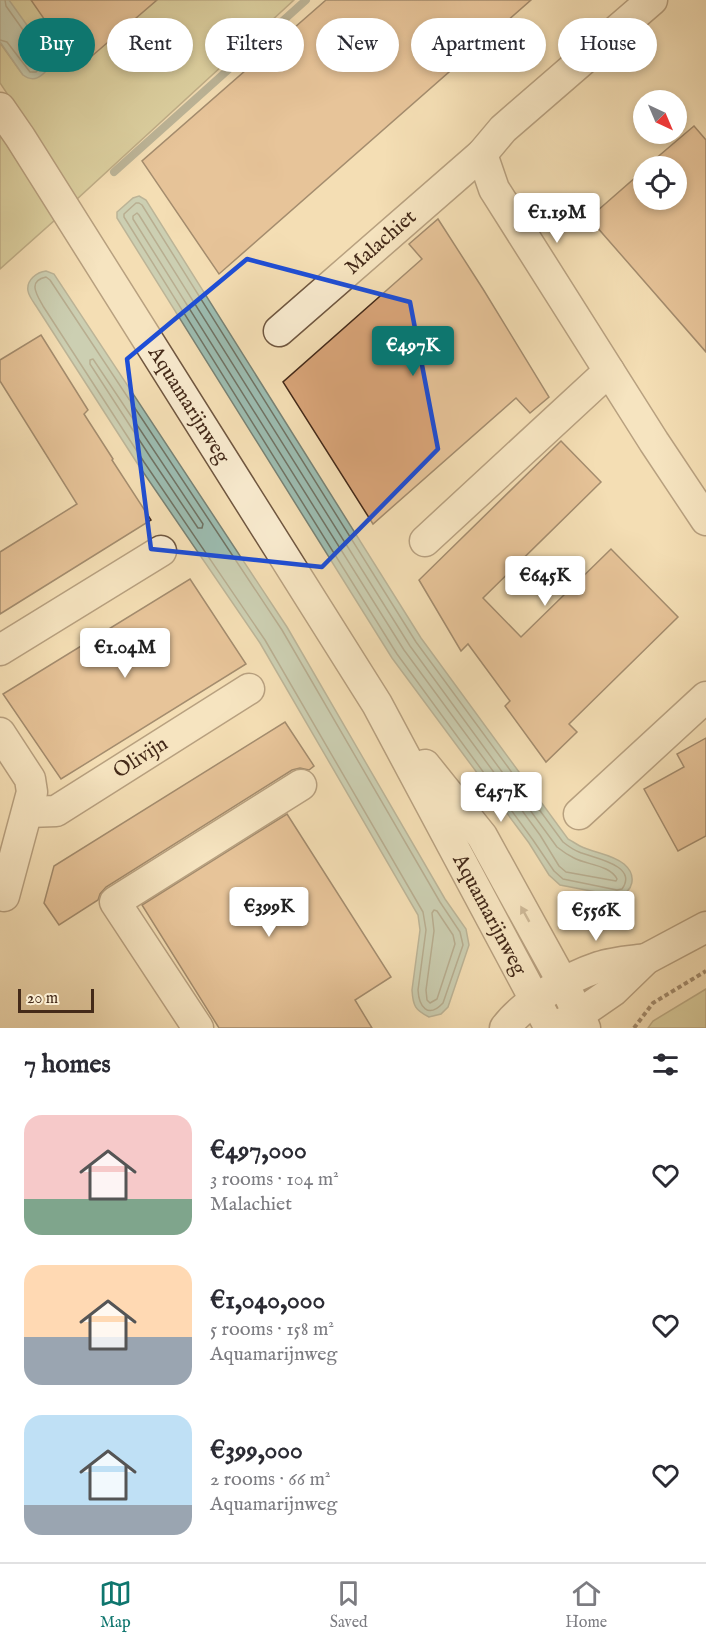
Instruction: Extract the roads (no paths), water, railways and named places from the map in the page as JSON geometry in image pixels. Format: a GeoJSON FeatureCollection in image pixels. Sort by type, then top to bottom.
{"type":"FeatureCollection","features":[{"type":"Feature","properties":{"kind":"street","name":"Malachiet"},"geometry":{"type":"LineString","coordinates":[[279,331],[482,154],[503,129],[652,0]]}},
{"type":"Feature","properties":{"kind":"street","name":"Aquamarijnweg"},"geometry":{"type":"LineString","coordinates":[[0,108],[377,704],[535,1000],[567,1025]]}},
{"type":"Feature","properties":{"kind":"street"},"geometry":{"type":"LineString","coordinates":[[482,154],[494,189],[705,518]]}},
{"type":"Feature","properties":{"kind":"street"},"geometry":{"type":"LineString","coordinates":[[425,542],[609,371]]}},
{"type":"Feature","properties":{"kind":"street"},"geometry":{"type":"LineString","coordinates":[[0,650],[161,551]]}},
{"type":"Feature","properties":{"kind":"street","name":"Olivijn"},"geometry":{"type":"LineString","coordinates":[[17,822],[56,811],[249,689]]}},
{"type":"Feature","properties":{"kind":"street"},"geometry":{"type":"LineString","coordinates":[[579,814],[706,697]]}},
{"type":"Feature","properties":{"kind":"street","name":"Aquamarijnweg"},"geometry":{"type":"LineString","coordinates":[[377,704],[482,836],[563,983],[567,1025]]}},
{"type":"Feature","properties":{"kind":"street"},"geometry":{"type":"LineString","coordinates":[[0,733],[30,779],[32,792],[17,822],[4,896]]}},
{"type":"Feature","properties":{"kind":"street"},"geometry":{"type":"LineString","coordinates":[[198,1028],[115,902],[301,785]]}},
{"type":"Feature","properties":{"kind":"street"},"geometry":{"type":"LineString","coordinates":[[567,1025],[613,991],[646,959],[706,927]]}},
{"type":"Feature","properties":{"kind":"street"},"geometry":{"type":"LineString","coordinates":[[505,1028],[512,1018],[535,1000],[563,983],[601,966],[646,959]]}},
{"type":"Feature","properties":{"kind":"water"},"geometry":{"type":"Polygon","coordinates":[[[0,0],[9,0],[22,18],[18,18],[18,68],[0,42],[0,0]]]}},
{"type":"Feature","properties":{"kind":"water"},"geometry":{"type":"Polygon","coordinates":[[[21,72],[45,72],[34,79],[21,72]]]}},
{"type":"Feature","properties":{"kind":"water"},"geometry":{"type":"Polygon","coordinates":[[[139,196],[146,200],[421,638],[568,839],[585,848],[614,858],[628,868],[632,883],[623,894],[617,896],[560,885],[549,875],[529,843],[392,658],[117,218],[117,212],[133,198],[139,196]]]}},
{"type":"Feature","properties":{"kind":"water"},"geometry":{"type":"Polygon","coordinates":[[[46,271],[54,274],[287,627],[445,899],[466,929],[469,945],[448,1007],[441,1014],[429,1017],[418,1010],[413,1000],[412,990],[420,930],[418,915],[260,643],[139,466],[31,298],[28,287],[30,280],[46,271]]]}},
{"type":"Feature","properties":{"kind":"waterway"},"geometry":{"type":"LineString","coordinates":[[114,172],[306,0]]}}]}
